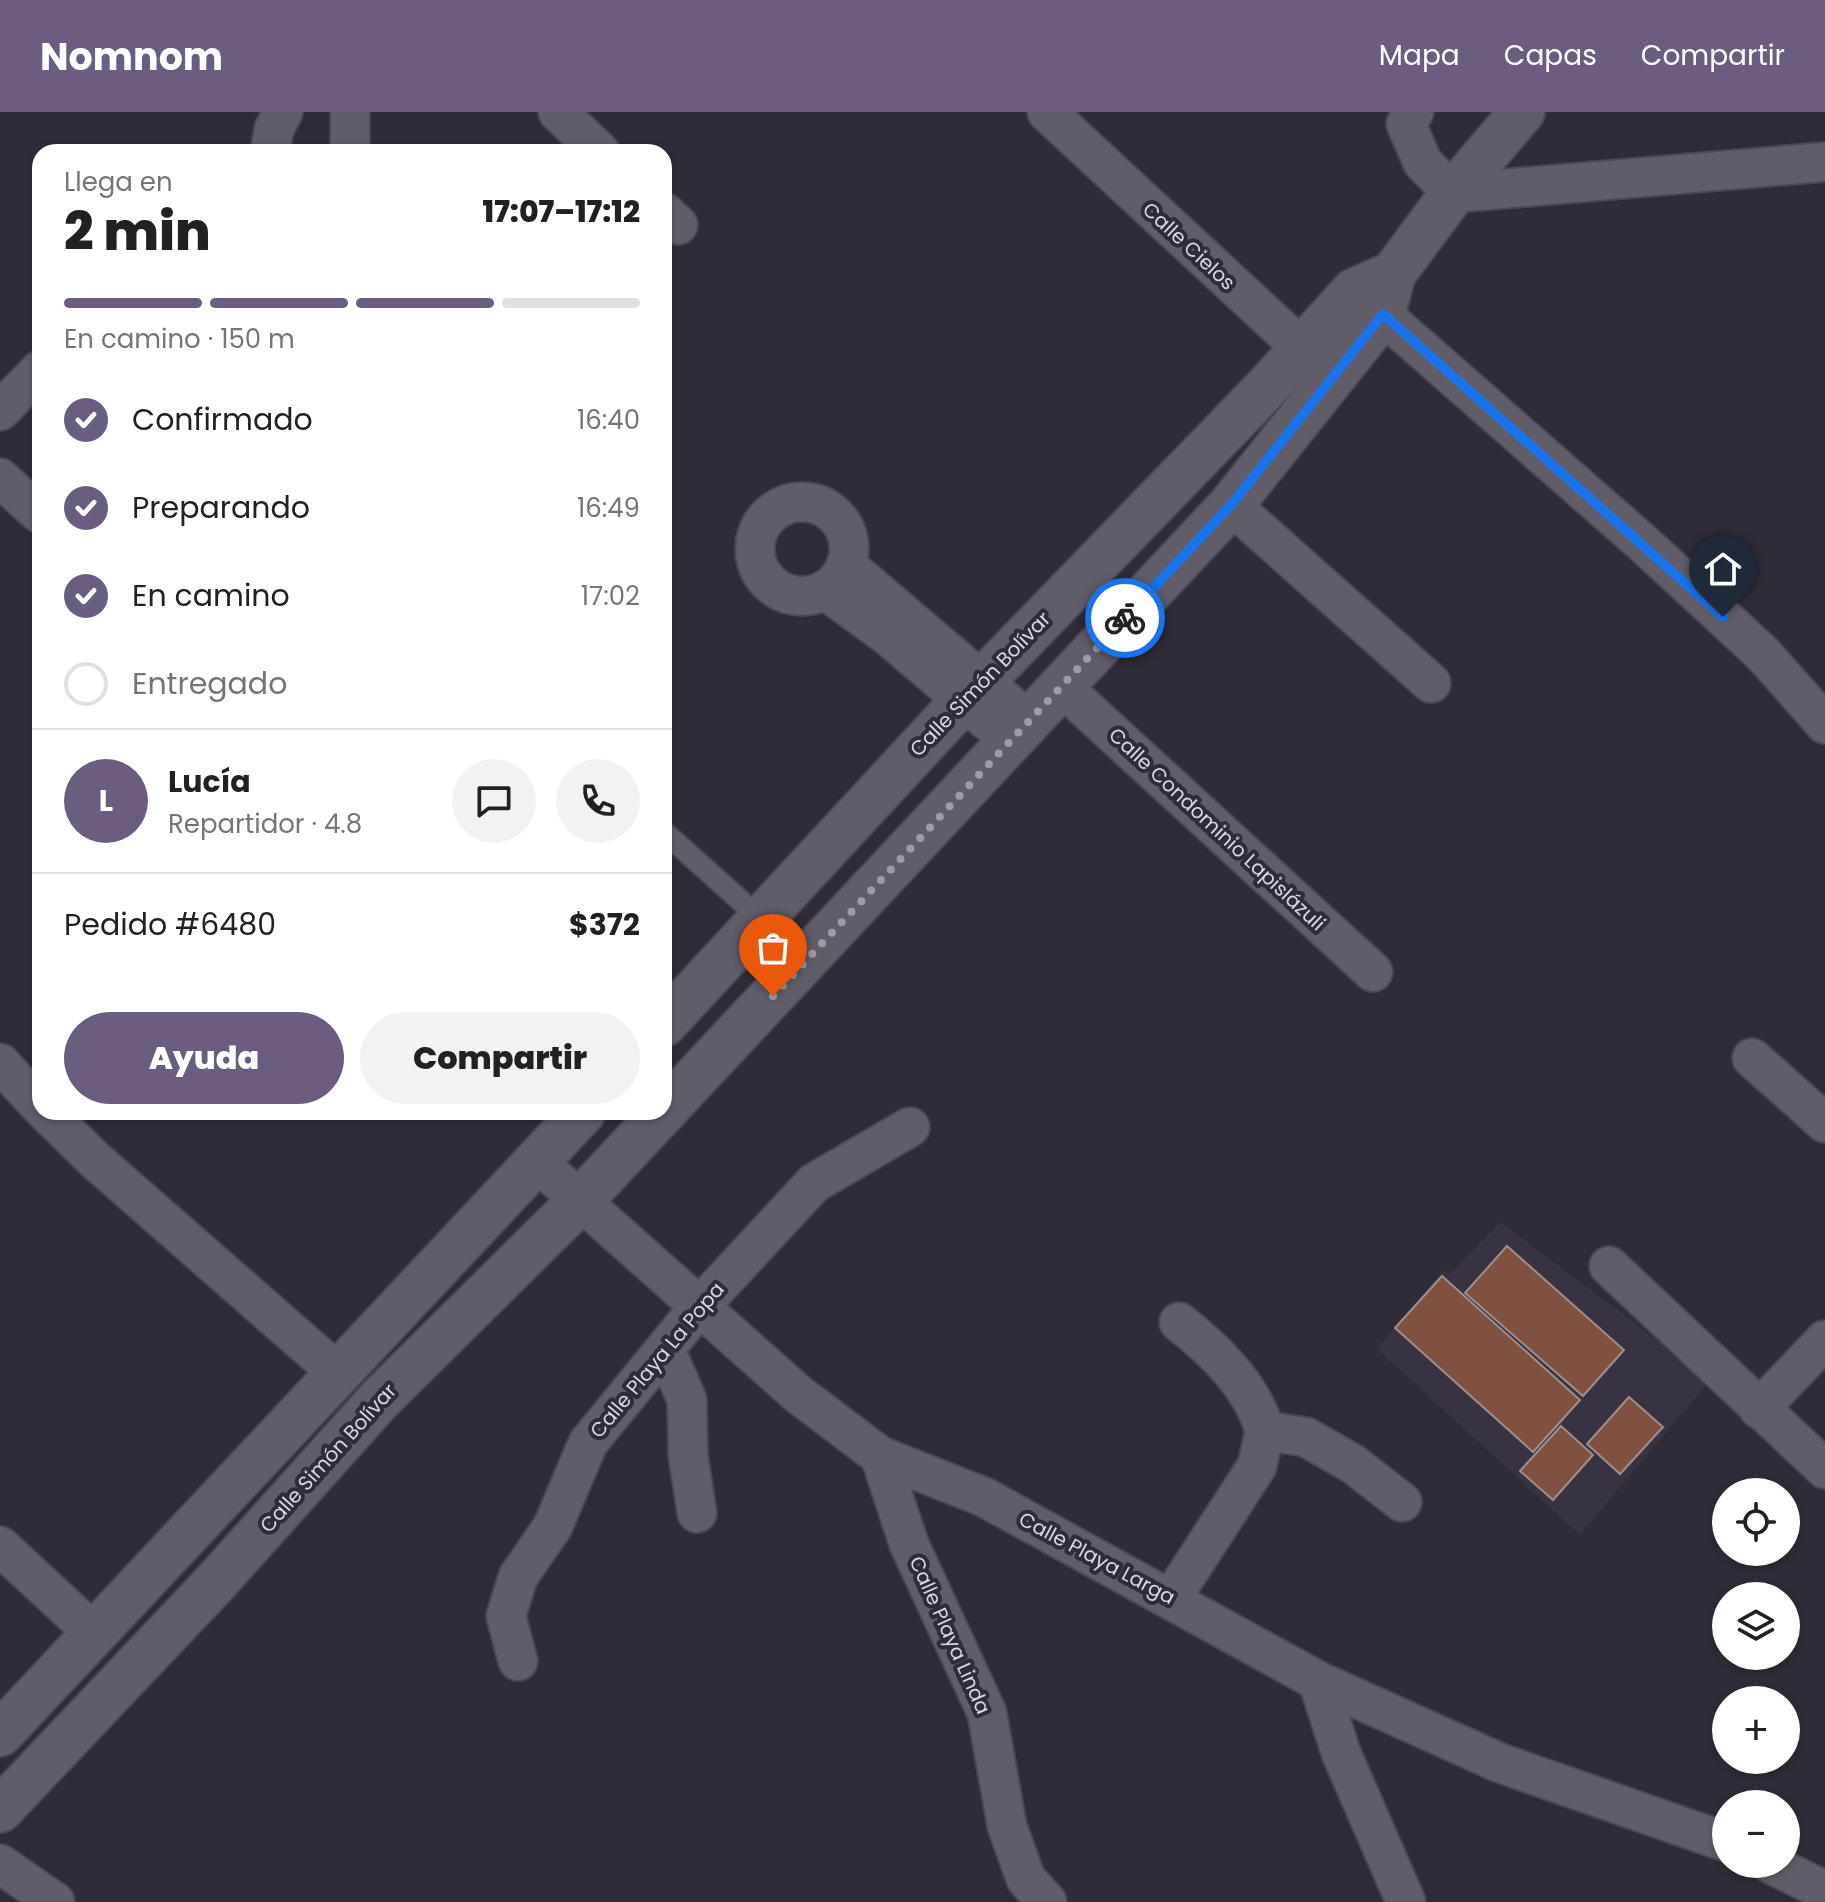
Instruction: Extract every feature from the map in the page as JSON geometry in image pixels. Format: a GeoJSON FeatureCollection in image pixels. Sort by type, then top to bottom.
{"type":"FeatureCollection","features":[{"type":"Feature","properties":{"kind":"main road"},"geometry":{"type":"LineString","coordinates":[[1377,293],[1453,193],[1522,112]]}},
{"type":"Feature","properties":{"kind":"main road","name":"Calle Simón Bolívar"},"geometry":{"type":"LineString","coordinates":[[672,1015],[974,690],[1270,384],[1300,347],[1377,293]]}},
{"type":"Feature","properties":{"kind":"main road","name":"Calle Simón Bolívar"},"geometry":{"type":"LineString","coordinates":[[672,1103],[1231,505],[1334,378],[1377,293]]}},
{"type":"Feature","properties":{"kind":"main road"},"geometry":{"type":"LineString","coordinates":[[0,1734],[576,1120]]}},
{"type":"Feature","properties":{"kind":"main road","name":"Calle Simón Bolívar"},"geometry":{"type":"LineString","coordinates":[[0,1810],[215,1583],[379,1400],[580,1201],[656,1120]]}},
{"type":"Feature","properties":{"kind":"street"},"geometry":{"type":"LineString","coordinates":[[271,144],[274,129],[283,112]]}},
{"type":"Feature","properties":{"kind":"street"},"geometry":{"type":"LineString","coordinates":[[350,112],[350,144]]}},
{"type":"Feature","properties":{"kind":"street"},"geometry":{"type":"LineString","coordinates":[[558,112],[592,144]]}},
{"type":"Feature","properties":{"kind":"street","name":"Calle Cielos"},"geometry":{"type":"LineString","coordinates":[[1047,112],[1334,378]]}},
{"type":"Feature","properties":{"kind":"street"},"geometry":{"type":"LineString","coordinates":[[1414,112],[1406,124],[1423,163],[1453,193],[1825,162]]}},
{"type":"Feature","properties":{"kind":"street"},"geometry":{"type":"LineString","coordinates":[[1377,293],[1752,644],[1825,724]]}},
{"type":"Feature","properties":{"kind":"street"},"geometry":{"type":"LineString","coordinates":[[0,411],[32,378]]}},
{"type":"Feature","properties":{"kind":"street"},"geometry":{"type":"LineString","coordinates":[[0,478],[32,507]]}},
{"type":"Feature","properties":{"kind":"street"},"geometry":{"type":"LineString","coordinates":[[1231,505],[1431,683]]}},
{"type":"Feature","properties":{"kind":"street"},"geometry":{"type":"LineString","coordinates":[[836,578],[974,690],[1020,732]]}},
{"type":"Feature","properties":{"kind":"street","name":"Calle Condominio Lapislázuli"},"geometry":{"type":"LineString","coordinates":[[1061,686],[1373,972]]}},
{"type":"Feature","properties":{"kind":"street"},"geometry":{"type":"LineString","coordinates":[[1752,1058],[1825,1123]]}},
{"type":"Feature","properties":{"kind":"street"},"geometry":{"type":"LineString","coordinates":[[0,1063],[32,1097]]}},
{"type":"Feature","properties":{"kind":"street"},"geometry":{"type":"LineString","coordinates":[[54,1120],[95,1160],[338,1373]]}},
{"type":"Feature","properties":{"kind":"street","name":"Calle Playa La Popa"},"geometry":{"type":"LineString","coordinates":[[518,1661],[506,1616],[518,1577],[553,1526],[588,1443],[700,1306],[814,1183],[910,1127]]}},
{"type":"Feature","properties":{"kind":"street","name":"Calle Playa Larga"},"geometry":{"type":"LineString","coordinates":[[537,1162],[798,1394],[880,1456],[984,1497],[1318,1681],[1500,1763],[1712,1837]]}},
{"type":"Feature","properties":{"kind":"street"},"geometry":{"type":"LineString","coordinates":[[1609,1266],[1825,1469]]}},
{"type":"Feature","properties":{"kind":"street"},"geometry":{"type":"LineString","coordinates":[[1171,1599],[1257,1466],[1265,1431],[1257,1403],[1208,1345],[1179,1322]]}},
{"type":"Feature","properties":{"kind":"street"},"geometry":{"type":"LineString","coordinates":[[1759,1409],[1825,1340]]}},
{"type":"Feature","properties":{"kind":"street"},"geometry":{"type":"LineString","coordinates":[[665,1349],[687,1400],[688,1455],[697,1513]]}},
{"type":"Feature","properties":{"kind":"street"},"geometry":{"type":"LineString","coordinates":[[1265,1431],[1306,1437],[1353,1464],[1402,1502]]}},
{"type":"Feature","properties":{"kind":"street","name":"Calle Playa Linda"},"geometry":{"type":"LineString","coordinates":[[880,1456],[909,1544],[987,1713],[1007,1826],[1026,1879],[1047,1902]]}},
{"type":"Feature","properties":{"kind":"street"},"geometry":{"type":"LineString","coordinates":[[0,1546],[96,1635]]}},
{"type":"Feature","properties":{"kind":"street"},"geometry":{"type":"LineString","coordinates":[[1318,1681],[1341,1753],[1406,1902]]}},
{"type":"Feature","properties":{"kind":"street"},"geometry":{"type":"LineString","coordinates":[[0,1864],[55,1902]]}},
{"type":"Feature","properties":{"kind":"street"},"geometry":{"type":"LineString","coordinates":[[1799,1878],[1817,1887],[1825,1897]]}},
{"type":"Feature","properties":{"kind":"lane"},"geometry":{"type":"LineString","coordinates":[[672,839],[761,919]]}},
{"type":"Feature","properties":{"kind":"shaded area"},"geometry":{"type":"Polygon","coordinates":[[[1501,1222],[1710,1380],[1580,1535],[1377,1349],[1443,1270],[1450,1274],[1501,1222]]]}},
{"type":"Feature","properties":{"kind":"building"},"geometry":{"type":"Polygon","coordinates":[[[1507,1246],[1624,1350],[1583,1396],[1465,1293],[1507,1246]]]}},
{"type":"Feature","properties":{"kind":"building"},"geometry":{"type":"Polygon","coordinates":[[[1442,1276],[1580,1400],[1533,1452],[1395,1328],[1442,1276]]]}},
{"type":"Feature","properties":{"kind":"building"},"geometry":{"type":"Polygon","coordinates":[[[1629,1397],[1663,1427],[1620,1474],[1587,1444],[1629,1397]]]}},
{"type":"Feature","properties":{"kind":"building"},"geometry":{"type":"Polygon","coordinates":[[[1561,1426],[1593,1455],[1553,1500],[1520,1471],[1561,1426]]]}},
{"type":"Feature","properties":{"kind":"way so far"},"geometry":{"type":"LineString","coordinates":[[773,996],[1125,618]]}},
{"type":"Feature","properties":{"kind":"route"},"geometry":{"type":"LineString","coordinates":[[1125,618],[1231,505],[1383,314],[1723,617]]}}]}
